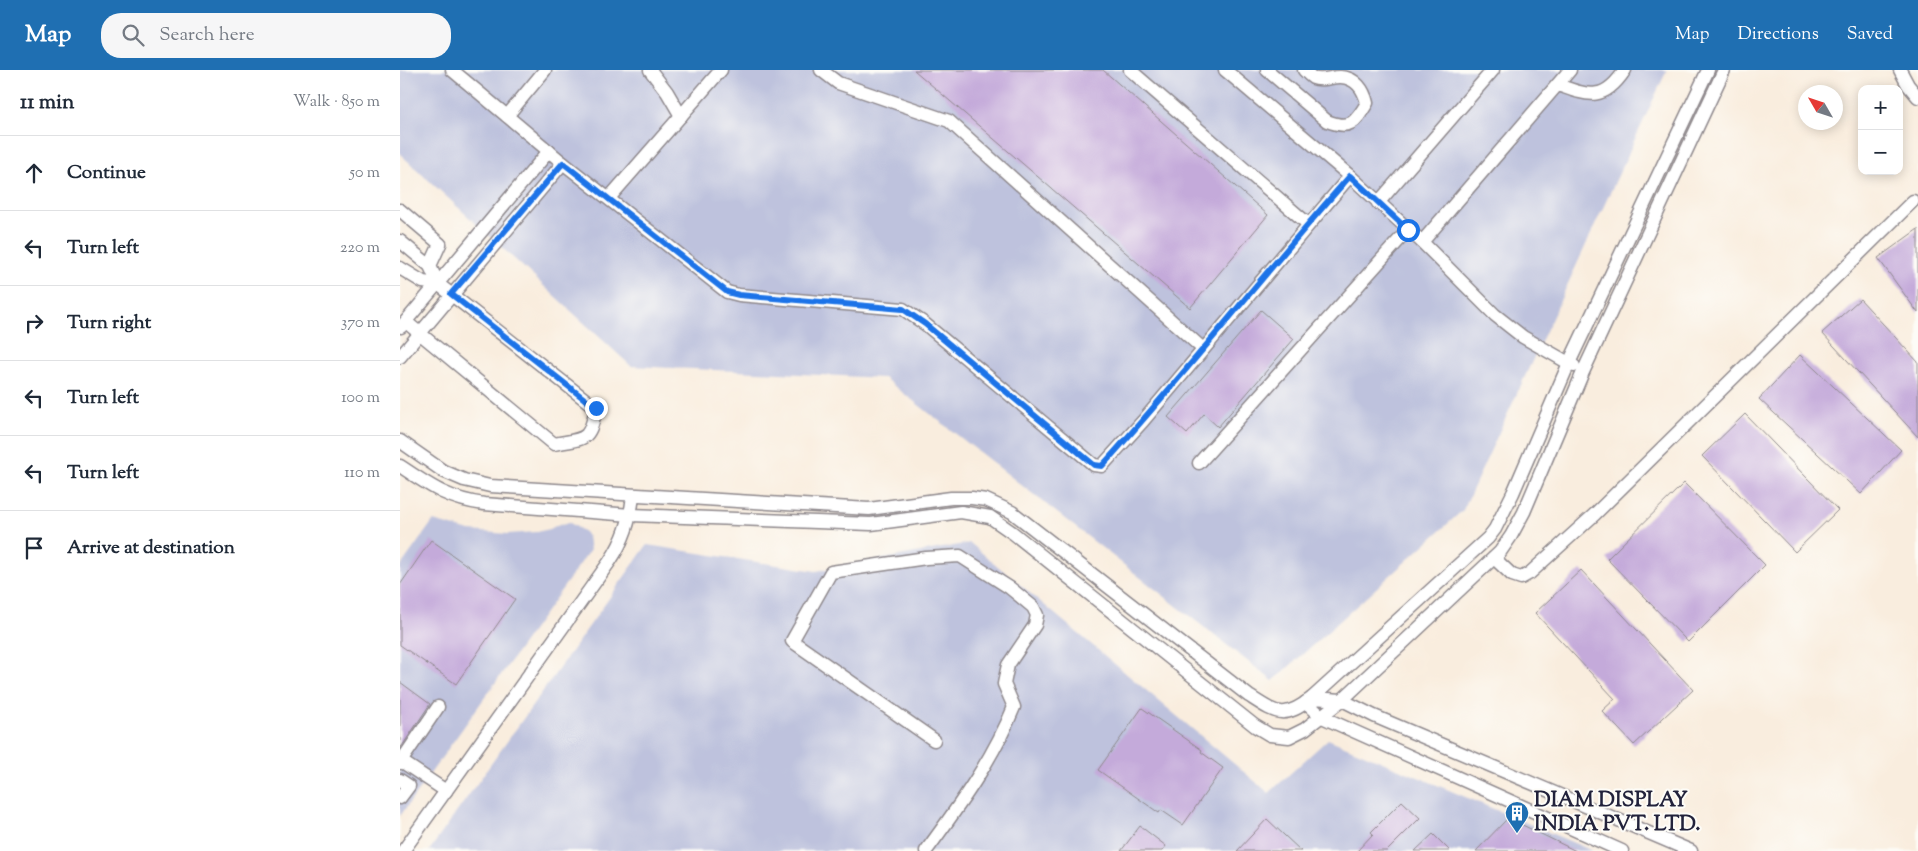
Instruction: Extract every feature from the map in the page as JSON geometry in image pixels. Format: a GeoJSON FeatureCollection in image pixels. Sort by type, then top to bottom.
{"type":"FeatureCollection","features":[{"type":"Feature","properties":{"kind":"street"},"geometry":{"type":"LineString","coordinates":[[452,70],[563,163],[727,292],[739,295],[903,309],[925,324],[1094,465],[1102,466],[1143,421],[1350,176]]}},
{"type":"Feature","properties":{"kind":"street"},"geometry":{"type":"LineString","coordinates":[[507,116],[546,70]]}},
{"type":"Feature","properties":{"kind":"street"},"geometry":{"type":"LineString","coordinates":[[650,70],[667,92],[681,116]]}},
{"type":"Feature","properties":{"kind":"street"},"geometry":{"type":"LineString","coordinates":[[609,198],[721,70]]}},
{"type":"Feature","properties":{"kind":"street"},"geometry":{"type":"LineString","coordinates":[[821,70],[838,83],[949,121],[1203,349]]}},
{"type":"Feature","properties":{"kind":"street"},"geometry":{"type":"LineString","coordinates":[[1130,70],[1308,224]]}},
{"type":"Feature","properties":{"kind":"street"},"geometry":{"type":"LineString","coordinates":[[1225,70],[1350,176],[1422,242],[1494,315],[1523,338],[1583,372]]}},
{"type":"Feature","properties":{"kind":"street"},"geometry":{"type":"LineString","coordinates":[[1267,70],[1327,121],[1339,126],[1350,124],[1359,116],[1367,103],[1364,92],[1354,81],[1341,77],[1312,78],[1304,70]]}},
{"type":"Feature","properties":{"kind":"street"},"geometry":{"type":"LineString","coordinates":[[1378,203],[1494,70]]}},
{"type":"Feature","properties":{"kind":"street"},"geometry":{"type":"LineString","coordinates":[[1422,242],[1570,70]]}},
{"type":"Feature","properties":{"kind":"street"},"geometry":{"type":"LineString","coordinates":[[1558,85],[1584,94],[1600,94],[1610,89],[1625,70]]}},
{"type":"Feature","properties":{"kind":"street"},"geometry":{"type":"LineString","coordinates":[[400,441],[443,471],[464,480],[490,486],[869,509],[950,498],[986,500],[1012,512],[1255,700],[1275,713],[1291,711],[1309,700],[1488,538],[1495,528],[1513,493],[1569,363],[1708,70]]}},
{"type":"Feature","properties":{"kind":"street"},"geometry":{"type":"LineString","coordinates":[[400,466],[437,490],[462,501],[484,504],[631,515],[871,524],[962,512],[990,517],[1013,533],[1255,726],[1270,735],[1289,737],[1305,730],[1342,700],[1494,558],[1511,536],[1524,512],[1583,372],[1724,70]]}},
{"type":"Feature","properties":{"kind":"street"},"geometry":{"type":"LineString","coordinates":[[1900,70],[1908,85],[1918,97]]}},
{"type":"Feature","properties":{"kind":"street"},"geometry":{"type":"LineString","coordinates":[[400,241],[430,266],[438,284],[596,408],[592,429],[582,439],[554,444],[419,333],[403,325],[438,284],[549,151]]}},
{"type":"Feature","properties":{"kind":"street"},"geometry":{"type":"LineString","coordinates":[[400,357],[563,163]]}},
{"type":"Feature","properties":{"kind":"street"},"geometry":{"type":"LineString","coordinates":[[1494,558],[1512,575],[1521,578],[1530,573],[1602,507],[1913,201]]}},
{"type":"Feature","properties":{"kind":"street"},"geometry":{"type":"LineString","coordinates":[[400,210],[440,244],[430,266]]}},
{"type":"Feature","properties":{"kind":"street"},"geometry":{"type":"LineString","coordinates":[[1199,463],[1408,230]]}},
{"type":"Feature","properties":{"kind":"street"},"geometry":{"type":"LineString","coordinates":[[400,268],[423,282],[438,284]]}},
{"type":"Feature","properties":{"kind":"street"},"geometry":{"type":"LineString","coordinates":[[403,851],[610,562],[622,542],[631,515],[634,496]]}},
{"type":"Feature","properties":{"kind":"street"},"geometry":{"type":"LineString","coordinates":[[926,851],[959,805],[1007,723],[1014,707],[1004,684],[1008,665],[1035,626],[1037,615],[1033,607],[1010,588],[960,556],[926,558],[831,572],[792,641],[934,740]]}},
{"type":"Feature","properties":{"kind":"street"},"geometry":{"type":"LineString","coordinates":[[1309,700],[1342,700],[1374,716],[1691,851]]}},
{"type":"Feature","properties":{"kind":"street"},"geometry":{"type":"LineString","coordinates":[[1309,700],[1322,717],[1622,851]]}},
{"type":"Feature","properties":{"kind":"street"},"geometry":{"type":"LineString","coordinates":[[438,708],[400,762],[446,791]]}},
{"type":"Feature","properties":{"kind":"street"},"geometry":{"type":"LineString","coordinates":[[400,780],[409,786],[400,798]]}},
{"type":"Feature","properties":{"kind":"shaded area"},"geometry":{"type":"Polygon","coordinates":[[[400,70],[1667,70],[1463,510],[1273,681],[884,378],[631,366],[400,154],[400,70]]]}},
{"type":"Feature","properties":{"kind":"shaded area"},"geometry":{"type":"Polygon","coordinates":[[[433,521],[470,531],[508,534],[536,532],[550,529],[559,524],[570,523],[585,532],[588,537],[590,550],[400,816],[400,567],[433,521]]]}},
{"type":"Feature","properties":{"kind":"shaded area"},"geometry":{"type":"Polygon","coordinates":[[[970,543],[1269,793],[1328,739],[1593,851],[429,851],[647,545],[816,571],[970,543]]]}},
{"type":"Feature","properties":{"kind":"building"},"geometry":{"type":"Polygon","coordinates":[[[914,70],[1103,70],[1268,215],[1190,308],[914,70]]]}},
{"type":"Feature","properties":{"kind":"building"},"geometry":{"type":"Polygon","coordinates":[[[1918,229],[1918,313],[1878,258],[1918,229]]]}},
{"type":"Feature","properties":{"kind":"building"},"geometry":{"type":"Polygon","coordinates":[[[1860,299],[1918,362],[1918,437],[1822,333],[1860,299]]]}},
{"type":"Feature","properties":{"kind":"building"},"geometry":{"type":"Polygon","coordinates":[[[1261,310],[1294,339],[1218,427],[1204,414],[1187,434],[1168,417],[1261,310]]]}},
{"type":"Feature","properties":{"kind":"building"},"geometry":{"type":"Polygon","coordinates":[[[1800,355],[1901,450],[1861,494],[1759,399],[1800,355]]]}},
{"type":"Feature","properties":{"kind":"building"},"geometry":{"type":"Polygon","coordinates":[[[1745,414],[1838,510],[1795,552],[1702,456],[1745,414]]]}},
{"type":"Feature","properties":{"kind":"building"},"geometry":{"type":"Polygon","coordinates":[[[1684,483],[1765,565],[1688,642],[1607,559],[1684,483]]]}},
{"type":"Feature","properties":{"kind":"building"},"geometry":{"type":"Polygon","coordinates":[[[431,540],[515,599],[456,684],[400,645],[400,585],[431,540]]]}},
{"type":"Feature","properties":{"kind":"building"},"geometry":{"type":"Polygon","coordinates":[[[1581,570],[1693,690],[1634,745],[1602,711],[1615,699],[1535,613],[1581,570]]]}},
{"type":"Feature","properties":{"kind":"building"},"geometry":{"type":"Polygon","coordinates":[[[400,682],[430,704],[400,749],[400,682]]]}},
{"type":"Feature","properties":{"kind":"building"},"geometry":{"type":"Polygon","coordinates":[[[1142,708],[1202,750],[1201,752],[1223,768],[1183,825],[1161,810],[1159,813],[1098,770],[1142,708]]]}},
{"type":"Feature","properties":{"kind":"building"},"geometry":{"type":"Polygon","coordinates":[[[1402,801],[1420,818],[1387,851],[1357,851],[1373,834],[1371,832],[1402,801]]]}},
{"type":"Feature","properties":{"kind":"building","name":"DIAM DISPLAY INDIA PVT. LTD."},"geometry":{"type":"Polygon","coordinates":[[[1508,818],[1576,851],[1476,851],[1508,818]]]}},
{"type":"Feature","properties":{"kind":"building"},"geometry":{"type":"Polygon","coordinates":[[[1267,819],[1301,851],[1237,851],[1267,819]]]}},
{"type":"Feature","properties":{"kind":"building"},"geometry":{"type":"Polygon","coordinates":[[[1140,826],[1166,846],[1162,851],[1121,851],[1140,826]]]}},
{"type":"Feature","properties":{"kind":"building"},"geometry":{"type":"Polygon","coordinates":[[[1433,834],[1450,851],[1415,851],[1433,834]]]}},
{"type":"Feature","properties":{"kind":"place","name":"DIAM DISPLAY INDIA PVT. LTD."},"geometry":{"type":"Point","coordinates":[1517,834]}},
{"type":"Feature","properties":{"kind":"route"},"geometry":{"type":"LineString","coordinates":[[596,408],[451,294],[563,163],[727,292],[739,295],[903,309],[925,324],[1094,465],[1102,466],[1143,421],[1350,176],[1408,230]]}}]}
